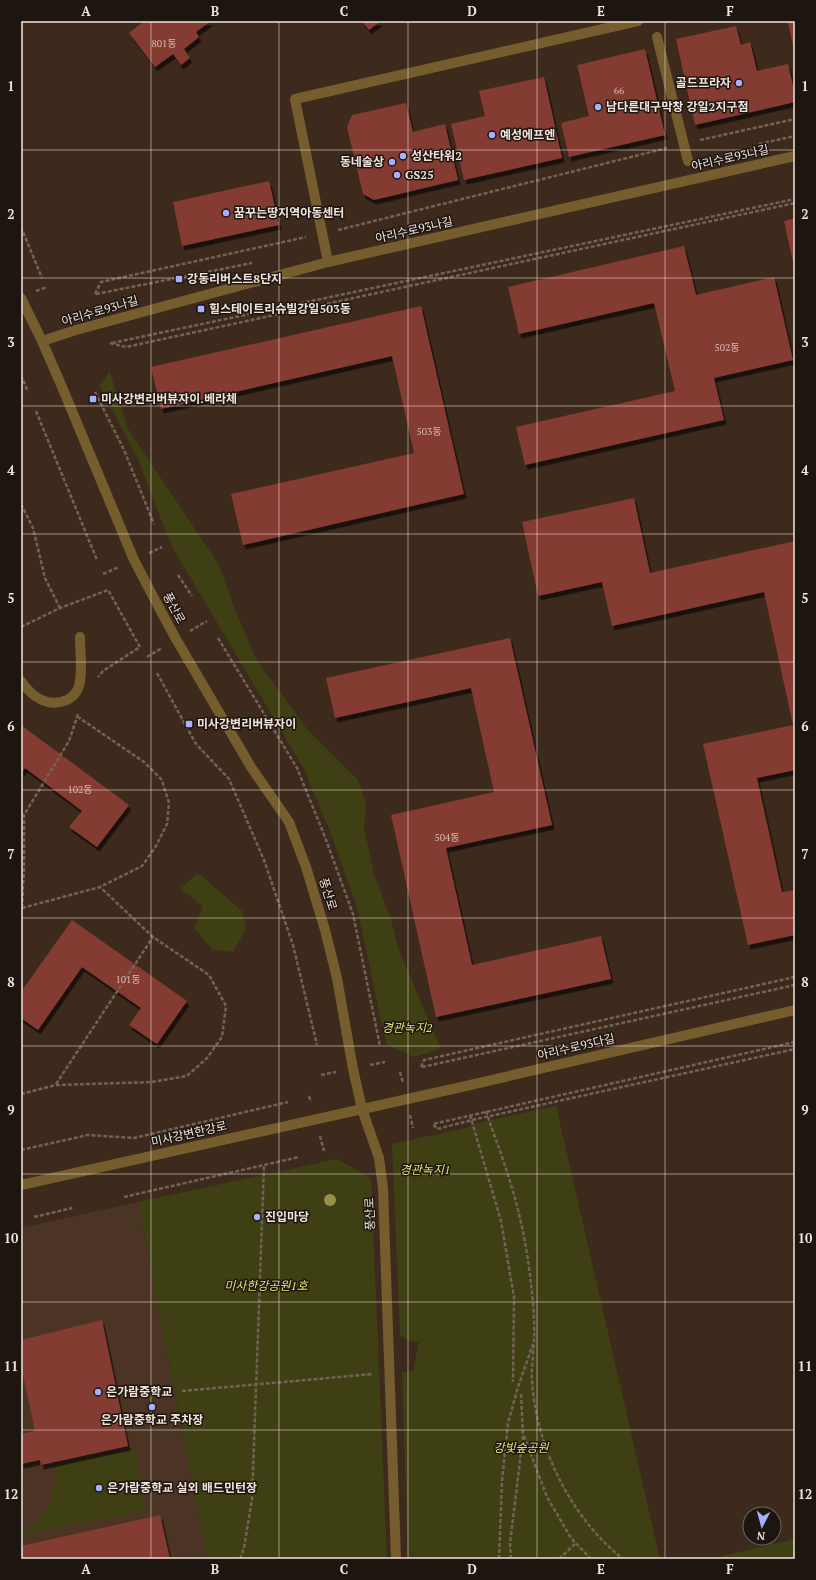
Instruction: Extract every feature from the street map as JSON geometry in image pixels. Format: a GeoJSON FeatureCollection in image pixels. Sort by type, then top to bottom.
{"type":"FeatureCollection","features":[{"type":"Feature","properties":{"kind":"street"},"geometry":{"type":"LineString","coordinates":[[328,262],[295,99],[638,21]]}},
{"type":"Feature","properties":{"kind":"street"},"geometry":{"type":"LineString","coordinates":[[657,37],[688,161]]}},
{"type":"Feature","properties":{"kind":"street","name":"아리수로93나길"},"geometry":{"type":"LineString","coordinates":[[42,341],[84,328],[328,262],[795,156]]}},
{"type":"Feature","properties":{"kind":"street","name":"풍산로"},"geometry":{"type":"LineString","coordinates":[[21,298],[42,341],[134,560],[148,588],[251,767],[288,822],[306,867],[325,930],[337,978],[347,1039],[362,1109],[379,1158],[383,1188],[396,1559]]}},
{"type":"Feature","properties":{"kind":"street"},"geometry":{"type":"LineString","coordinates":[[21,681],[34,696],[46,703],[61,703],[73,697],[79,687],[80,637]]}},
{"type":"Feature","properties":{"kind":"street","name":"아리수로93다길"},"geometry":{"type":"LineString","coordinates":[[362,1109],[795,1010]]}},
{"type":"Feature","properties":{"kind":"street","name":"미사강변한강로"},"geometry":{"type":"LineString","coordinates":[[21,1185],[362,1109]]}},
{"type":"Feature","properties":{"kind":"path"},"geometry":{"type":"LineString","coordinates":[[96,294],[101,282],[322,234],[684,144],[795,119]]}},
{"type":"Feature","properties":{"kind":"path"},"geometry":{"type":"LineString","coordinates":[[795,199],[110,343],[126,347],[795,203]]}},
{"type":"Feature","properties":{"kind":"path"},"geometry":{"type":"LineString","coordinates":[[21,227],[42,278]]}},
{"type":"Feature","properties":{"kind":"path"},"geometry":{"type":"LineString","coordinates":[[21,375],[28,392]]}},
{"type":"Feature","properties":{"kind":"path"},"geometry":{"type":"LineString","coordinates":[[95,392],[124,450],[154,524]]}},
{"type":"Feature","properties":{"kind":"path"},"geometry":{"type":"LineString","coordinates":[[36,411],[97,560]]}},
{"type":"Feature","properties":{"kind":"path"},"geometry":{"type":"LineString","coordinates":[[21,504],[33,528],[45,578],[60,608]]}},
{"type":"Feature","properties":{"kind":"path"},"geometry":{"type":"LineString","coordinates":[[178,575],[192,596]]}},
{"type":"Feature","properties":{"kind":"path"},"geometry":{"type":"LineString","coordinates":[[21,627],[60,608],[108,590],[140,646],[103,671],[94,681]]}},
{"type":"Feature","properties":{"kind":"path"},"geometry":{"type":"LineString","coordinates":[[156,673],[196,744],[229,779],[261,853],[293,945],[317,1045]]}},
{"type":"Feature","properties":{"kind":"path"},"geometry":{"type":"LineString","coordinates":[[78,716],[144,762],[162,780],[169,803],[167,824],[156,846],[142,866],[100,887],[22,908],[24,815],[69,741],[80,710]]}},
{"type":"Feature","properties":{"kind":"path"},"geometry":{"type":"LineString","coordinates":[[21,1094],[56,1085],[152,1082],[187,1076],[207,1058],[222,1037],[226,1006],[209,975],[153,937],[100,887]]}},
{"type":"Feature","properties":{"kind":"path"},"geometry":{"type":"LineString","coordinates":[[56,1085],[153,937]]}},
{"type":"Feature","properties":{"kind":"path"},"geometry":{"type":"LineString","coordinates":[[795,976],[424,1060],[421,1067],[795,985]]}},
{"type":"Feature","properties":{"kind":"path"},"geometry":{"type":"LineString","coordinates":[[795,1042],[433,1124],[437,1129],[795,1049]]}},
{"type":"Feature","properties":{"kind":"path"},"geometry":{"type":"LineString","coordinates":[[21,1150],[88,1135],[134,1138],[288,1102]]}},
{"type":"Feature","properties":{"kind":"path"},"geometry":{"type":"LineString","coordinates":[[486,1111],[506,1167],[521,1219],[531,1283],[534,1340],[532,1380],[537,1418],[554,1469],[577,1510],[612,1550],[623,1559]]}},
{"type":"Feature","properties":{"kind":"path"},"geometry":{"type":"LineString","coordinates":[[470,1115],[501,1221],[514,1297],[513,1382]]}},
{"type":"Feature","properties":{"kind":"path"},"geometry":{"type":"LineString","coordinates":[[124,1196],[299,1157]]}},
{"type":"Feature","properties":{"kind":"path"},"geometry":{"type":"LineString","coordinates":[[240,1559],[244,1548],[252,1499],[264,1166]]}},
{"type":"Feature","properties":{"kind":"path"},"geometry":{"type":"LineString","coordinates":[[34,1217],[72,1208]]}},
{"type":"Feature","properties":{"kind":"path"},"geometry":{"type":"LineString","coordinates":[[499,1559],[502,1481],[508,1423],[518,1387],[534,1340]]}},
{"type":"Feature","properties":{"kind":"path"},"geometry":{"type":"LineString","coordinates":[[182,1391],[379,1373]]}},
{"type":"Feature","properties":{"kind":"path"},"geometry":{"type":"LineString","coordinates":[[510,1559],[510,1543],[524,1436],[521,1392]]}},
{"type":"Feature","properties":{"kind":"path"},"geometry":{"type":"LineString","coordinates":[[524,1436],[547,1496],[571,1538],[591,1559]]}},
{"type":"Feature","properties":{"kind":"path"},"geometry":{"type":"LineString","coordinates":[[559,1559],[576,1543]]}},
{"type":"Feature","properties":{"kind":"shaded area","name":"은가람중학교"},"geometry":{"type":"Polygon","coordinates":[[[138,1202],[206,1553],[203,1559],[21,1559],[21,1228],[138,1202]]]}},
{"type":"Feature","properties":{"kind":"green space","name":"경관녹지2"},"geometry":{"type":"Polygon","coordinates":[[[110,372],[128,429],[219,565],[234,607],[256,659],[307,729],[358,780],[366,804],[364,828],[374,874],[391,919],[398,948],[441,1049],[414,1057],[386,1044],[357,907],[329,829],[304,769],[171,545],[137,457],[99,385],[110,372]]]}},
{"type":"Feature","properties":{"kind":"green space"},"geometry":{"type":"Polygon","coordinates":[[[198,873],[242,911],[246,929],[233,952],[213,950],[194,928],[203,906],[180,889],[198,873]]]}},
{"type":"Feature","properties":{"kind":"green space","name":"강빛숲공원"},"geometry":{"type":"Polygon","coordinates":[[[556,1106],[660,1559],[408,1559],[402,1372],[413,1371],[419,1342],[409,1341],[400,1335],[392,1144],[466,1128],[477,1123],[556,1106]]]}},
{"type":"Feature","properties":{"kind":"green space","name":"미사한강공원1호"},"geometry":{"type":"Polygon","coordinates":[[[337,1159],[371,1178],[387,1559],[203,1559],[206,1553],[138,1202],[337,1159]]]}},
{"type":"Feature","properties":{"kind":"green space","name":"은가람중학교 실외 배드민턴장"},"geometry":{"type":"Polygon","coordinates":[[[135,1449],[147,1510],[21,1535],[33,1525],[48,1504],[55,1483],[56,1466],[135,1449]]]}},
{"type":"Feature","properties":{"kind":"green space"},"geometry":{"type":"Polygon","coordinates":[[[795,1539],[795,1559],[709,1559],[765,1546],[782,1546],[782,1542],[795,1539]]]}},
{"type":"Feature","properties":{"kind":"building"},"geometry":{"type":"Polygon","coordinates":[[[144,21],[211,21],[196,32],[199,37],[184,49],[190,58],[181,65],[173,54],[155,67],[129,33],[144,21]]]}},
{"type":"Feature","properties":{"kind":"building"},"geometry":{"type":"Polygon","coordinates":[[[362,21],[381,21],[369,30],[362,21]]]}},
{"type":"Feature","properties":{"kind":"building"},"geometry":{"type":"Polygon","coordinates":[[[795,21],[795,50],[794,50],[788,22],[795,21]]]}},
{"type":"Feature","properties":{"kind":"building","name":"골드프라자"},"geometry":{"type":"Polygon","coordinates":[[[736,26],[741,45],[750,42],[757,71],[788,64],[795,94],[795,102],[695,125],[676,39],[736,26]]]}},
{"type":"Feature","properties":{"kind":"building"},"geometry":{"type":"Polygon","coordinates":[[[645,49],[665,135],[569,157],[561,123],[589,116],[577,65],[645,49]]]}},
{"type":"Feature","properties":{"kind":"building"},"geometry":{"type":"Polygon","coordinates":[[[544,77],[562,158],[464,180],[451,124],[485,116],[479,91],[544,77]]]}},
{"type":"Feature","properties":{"kind":"building","name":"성산타워2"},"geometry":{"type":"Polygon","coordinates":[[[406,103],[413,132],[445,124],[458,180],[374,200],[363,194],[347,127],[352,115],[406,103]]]}},
{"type":"Feature","properties":{"kind":"building","name":"꿈꾸는땅지역아동센터"},"geometry":{"type":"Polygon","coordinates":[[[269,181],[279,225],[182,246],[173,202],[269,181]]]}},
{"type":"Feature","properties":{"kind":"building"},"geometry":{"type":"Polygon","coordinates":[[[795,218],[795,262],[793,262],[784,221],[795,218]]]}},
{"type":"Feature","properties":{"kind":"building"},"geometry":{"type":"Polygon","coordinates":[[[684,246],[696,295],[774,277],[793,360],[714,378],[724,420],[525,465],[516,427],[675,391],[654,303],[519,334],[508,287],[684,246]]]}},
{"type":"Feature","properties":{"kind":"building"},"geometry":{"type":"Polygon","coordinates":[[[421,306],[464,494],[243,545],[231,494],[414,453],[392,356],[161,409],[151,367],[421,306]]]}},
{"type":"Feature","properties":{"kind":"building"},"geometry":{"type":"Polygon","coordinates":[[[634,498],[650,573],[795,541],[795,770],[757,778],[782,892],[795,890],[795,935],[748,945],[703,744],[793,725],[764,592],[612,626],[602,582],[538,596],[522,522],[634,498]]]}},
{"type":"Feature","properties":{"kind":"building"},"geometry":{"type":"Polygon","coordinates":[[[510,638],[552,825],[446,848],[472,965],[601,936],[611,979],[436,1017],[391,815],[494,792],[471,688],[335,718],[326,678],[510,638]]]}},
{"type":"Feature","properties":{"kind":"building"},"geometry":{"type":"Polygon","coordinates":[[[21,725],[129,805],[97,847],[69,827],[82,811],[25,768],[21,773],[21,725]]]}},
{"type":"Feature","properties":{"kind":"building"},"geometry":{"type":"Polygon","coordinates":[[[72,920],[187,1001],[157,1044],[129,1025],[141,1008],[82,967],[38,1030],[21,1018],[21,992],[72,920]]]}},
{"type":"Feature","properties":{"kind":"building"},"geometry":{"type":"Polygon","coordinates":[[[102,1320],[128,1446],[41,1465],[40,1460],[21,1464],[21,1434],[35,1431],[21,1366],[21,1340],[102,1320]]]}},
{"type":"Feature","properties":{"kind":"building"},"geometry":{"type":"Polygon","coordinates":[[[160,1515],[170,1559],[21,1559],[21,1546],[160,1515]]]}},
{"type":"Feature","properties":{"kind":"place","name":"골드프라자"},"geometry":{"type":"Point","coordinates":[739,83]}},
{"type":"Feature","properties":{"kind":"place","name":"남다른대구막창 강일2지구점"},"geometry":{"type":"Point","coordinates":[598,107]}},
{"type":"Feature","properties":{"kind":"place","name":"예성에프엔"},"geometry":{"type":"Point","coordinates":[492,135]}},
{"type":"Feature","properties":{"kind":"place","name":"성산타워2"},"geometry":{"type":"Point","coordinates":[403,156]}},
{"type":"Feature","properties":{"kind":"place","name":"동네술상"},"geometry":{"type":"Point","coordinates":[392,162]}},
{"type":"Feature","properties":{"kind":"place","name":"GS25"},"geometry":{"type":"Point","coordinates":[397,175]}},
{"type":"Feature","properties":{"kind":"place","name":"꿈꾸는땅지역아동센터"},"geometry":{"type":"Point","coordinates":[226,213]}},
{"type":"Feature","properties":{"kind":"place","name":"강동리버스트8단지"},"geometry":{"type":"Point","coordinates":[179,279]}},
{"type":"Feature","properties":{"kind":"place","name":"힐스테이트리슈빌강일503동"},"geometry":{"type":"Point","coordinates":[201,309]}},
{"type":"Feature","properties":{"kind":"place","name":"미사강변리버뷰자이.베라체"},"geometry":{"type":"Point","coordinates":[93,399]}},
{"type":"Feature","properties":{"kind":"place","name":"미사강변리버뷰자이"},"geometry":{"type":"Point","coordinates":[189,724]}},
{"type":"Feature","properties":{"kind":"place","name":"진입마당"},"geometry":{"type":"Point","coordinates":[257,1217]}},
{"type":"Feature","properties":{"kind":"place","name":"은가람중학교"},"geometry":{"type":"Point","coordinates":[98,1392]}},
{"type":"Feature","properties":{"kind":"place","name":"은가람중학교 주차장"},"geometry":{"type":"Point","coordinates":[152,1407]}},
{"type":"Feature","properties":{"kind":"place","name":"은가람중학교 실외 배드민턴장"},"geometry":{"type":"Point","coordinates":[99,1488]}},
{"type":"Feature","properties":{"kind":"park label","name":"경관녹지1"},"geometry":{"type":"Point","coordinates":[425,1170]}}]}
